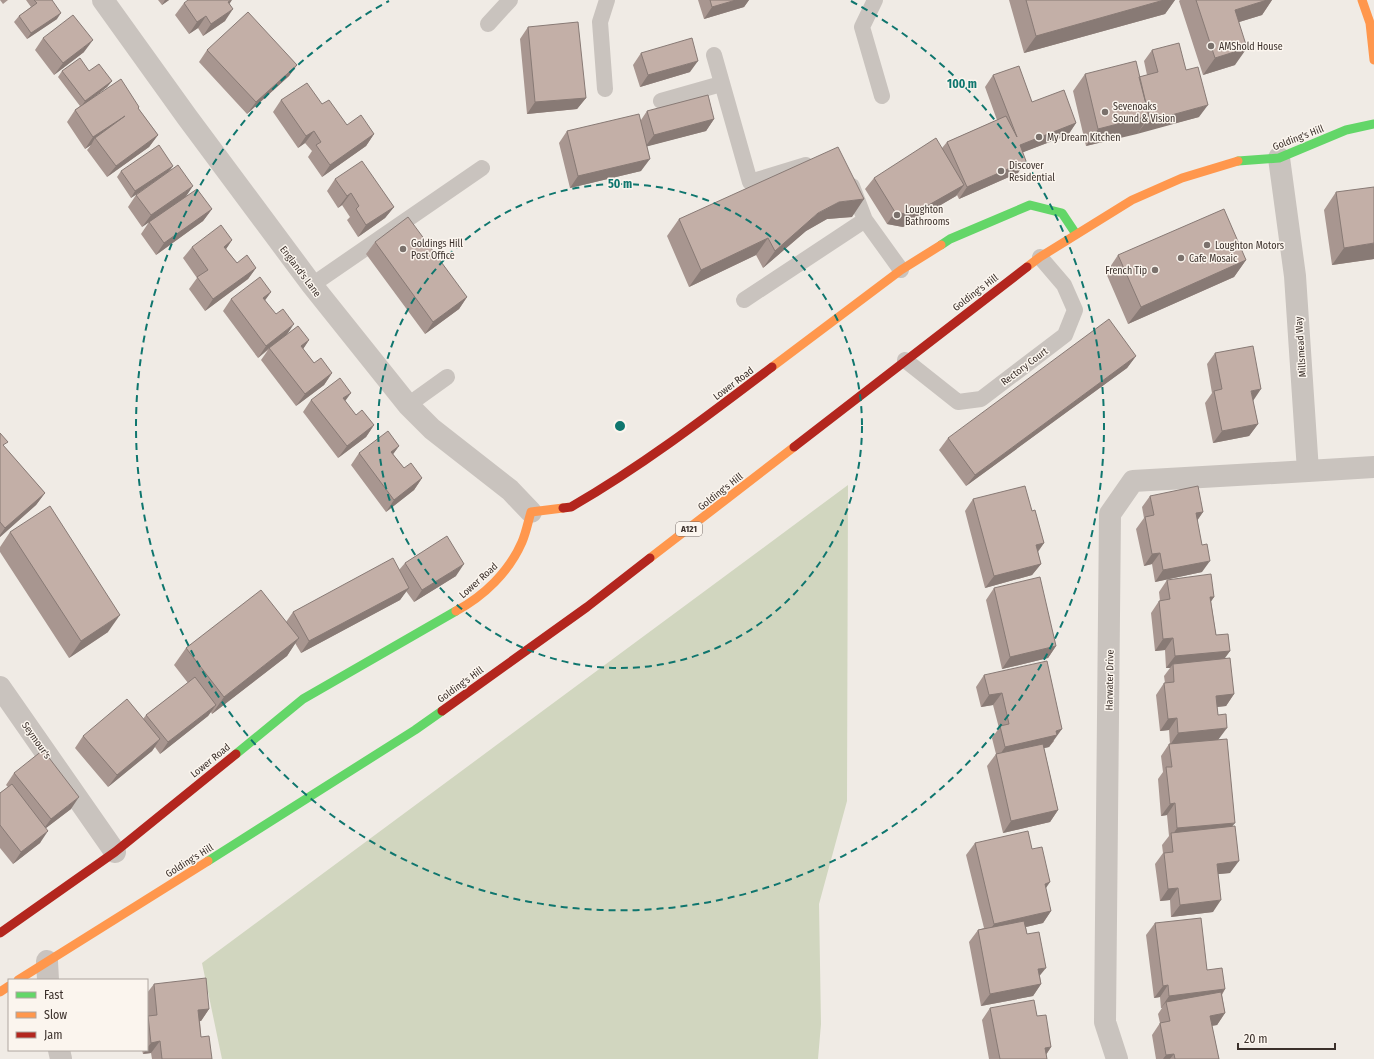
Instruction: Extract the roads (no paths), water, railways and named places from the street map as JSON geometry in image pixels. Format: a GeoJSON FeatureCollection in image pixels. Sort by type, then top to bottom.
{"type":"FeatureCollection","features":[{"type":"Feature","properties":{"kind":"main road"},"geometry":{"type":"LineString","coordinates":[[1362,0],[1370,23],[1374,60]]}},
{"type":"Feature","properties":{"kind":"main road","name":"Golding's Hill"},"geometry":{"type":"LineString","coordinates":[[21,979],[47,970],[415,730],[587,607],[1040,256],[1132,200],[1182,178],[1232,162],[1279,158],[1346,130],[1374,124]]}},
{"type":"Feature","properties":{"kind":"main road","name":"Lower Road"},"geometry":{"type":"LineString","coordinates":[[0,933],[115,852],[302,699],[469,604],[505,572],[522,542],[531,512],[571,507],[616,481],[662,450],[902,270],[950,239],[1030,206],[1062,213],[1076,234]]}},
{"type":"Feature","properties":{"kind":"street","name":"England's Lane"},"geometry":{"type":"LineString","coordinates":[[103,0],[187,117],[312,285],[408,405],[432,429],[510,490],[531,512]]}},
{"type":"Feature","properties":{"kind":"street","name":"Millsmead Way"},"geometry":{"type":"LineString","coordinates":[[1279,158],[1295,276],[1308,471]]}},
{"type":"Feature","properties":{"kind":"street"},"geometry":{"type":"LineString","coordinates":[[1308,471],[1374,467]]}},
{"type":"Feature","properties":{"kind":"street","name":"Harwater Drive"},"geometry":{"type":"LineString","coordinates":[[1117,1059],[1105,1022],[1110,514],[1133,481],[1308,471]]}},
{"type":"Feature","properties":{"kind":"street","name":"Seymour's"},"geometry":{"type":"LineString","coordinates":[[0,687],[115,852]]}},
{"type":"Feature","properties":{"kind":"lane"},"geometry":{"type":"LineString","coordinates":[[488,24],[510,0]]}},
{"type":"Feature","properties":{"kind":"lane"},"geometry":{"type":"LineString","coordinates":[[605,89],[600,22],[607,0]]}},
{"type":"Feature","properties":{"kind":"lane"},"geometry":{"type":"LineString","coordinates":[[875,0],[862,27],[882,96]]}},
{"type":"Feature","properties":{"kind":"lane"},"geometry":{"type":"LineString","coordinates":[[714,55],[750,182],[818,161]]}},
{"type":"Feature","properties":{"kind":"lane"},"geometry":{"type":"LineString","coordinates":[[661,101],[721,84]]}},
{"type":"Feature","properties":{"kind":"lane"},"geometry":{"type":"LineString","coordinates":[[312,285],[482,168]]}},
{"type":"Feature","properties":{"kind":"lane"},"geometry":{"type":"LineString","coordinates":[[846,169],[865,220],[902,270]]}},
{"type":"Feature","properties":{"kind":"lane"},"geometry":{"type":"LineString","coordinates":[[744,300],[865,220]]}},
{"type":"Feature","properties":{"kind":"lane","name":"Rectory Court"},"geometry":{"type":"LineString","coordinates":[[905,360],[958,402],[981,399],[1065,335],[1075,310],[1064,285],[1040,256]]}},
{"type":"Feature","properties":{"kind":"lane"},"geometry":{"type":"LineString","coordinates":[[408,405],[447,376]]}},
{"type":"Feature","properties":{"kind":"place","name":"AMShold House"},"geometry":{"type":"Point","coordinates":[1211,46]}},
{"type":"Feature","properties":{"kind":"place","name":"Sevenoaks Sound & Vision"},"geometry":{"type":"Point","coordinates":[1105,112]}},
{"type":"Feature","properties":{"kind":"place","name":"My Dream Kitchen"},"geometry":{"type":"Point","coordinates":[1039,137]}},
{"type":"Feature","properties":{"kind":"place","name":"Discover Residential"},"geometry":{"type":"Point","coordinates":[1001,171]}},
{"type":"Feature","properties":{"kind":"place","name":"Loughton Bathrooms"},"geometry":{"type":"Point","coordinates":[897,215]}},
{"type":"Feature","properties":{"kind":"place","name":"Loughton Motors"},"geometry":{"type":"Point","coordinates":[1207,245]}},
{"type":"Feature","properties":{"kind":"place","name":"Goldings Hill Post Office"},"geometry":{"type":"Point","coordinates":[403,249]}},
{"type":"Feature","properties":{"kind":"place","name":"Cafe Mosaic"},"geometry":{"type":"Point","coordinates":[1181,258]}},
{"type":"Feature","properties":{"kind":"place","name":"French Tip"},"geometry":{"type":"Point","coordinates":[1155,270]}}]}
